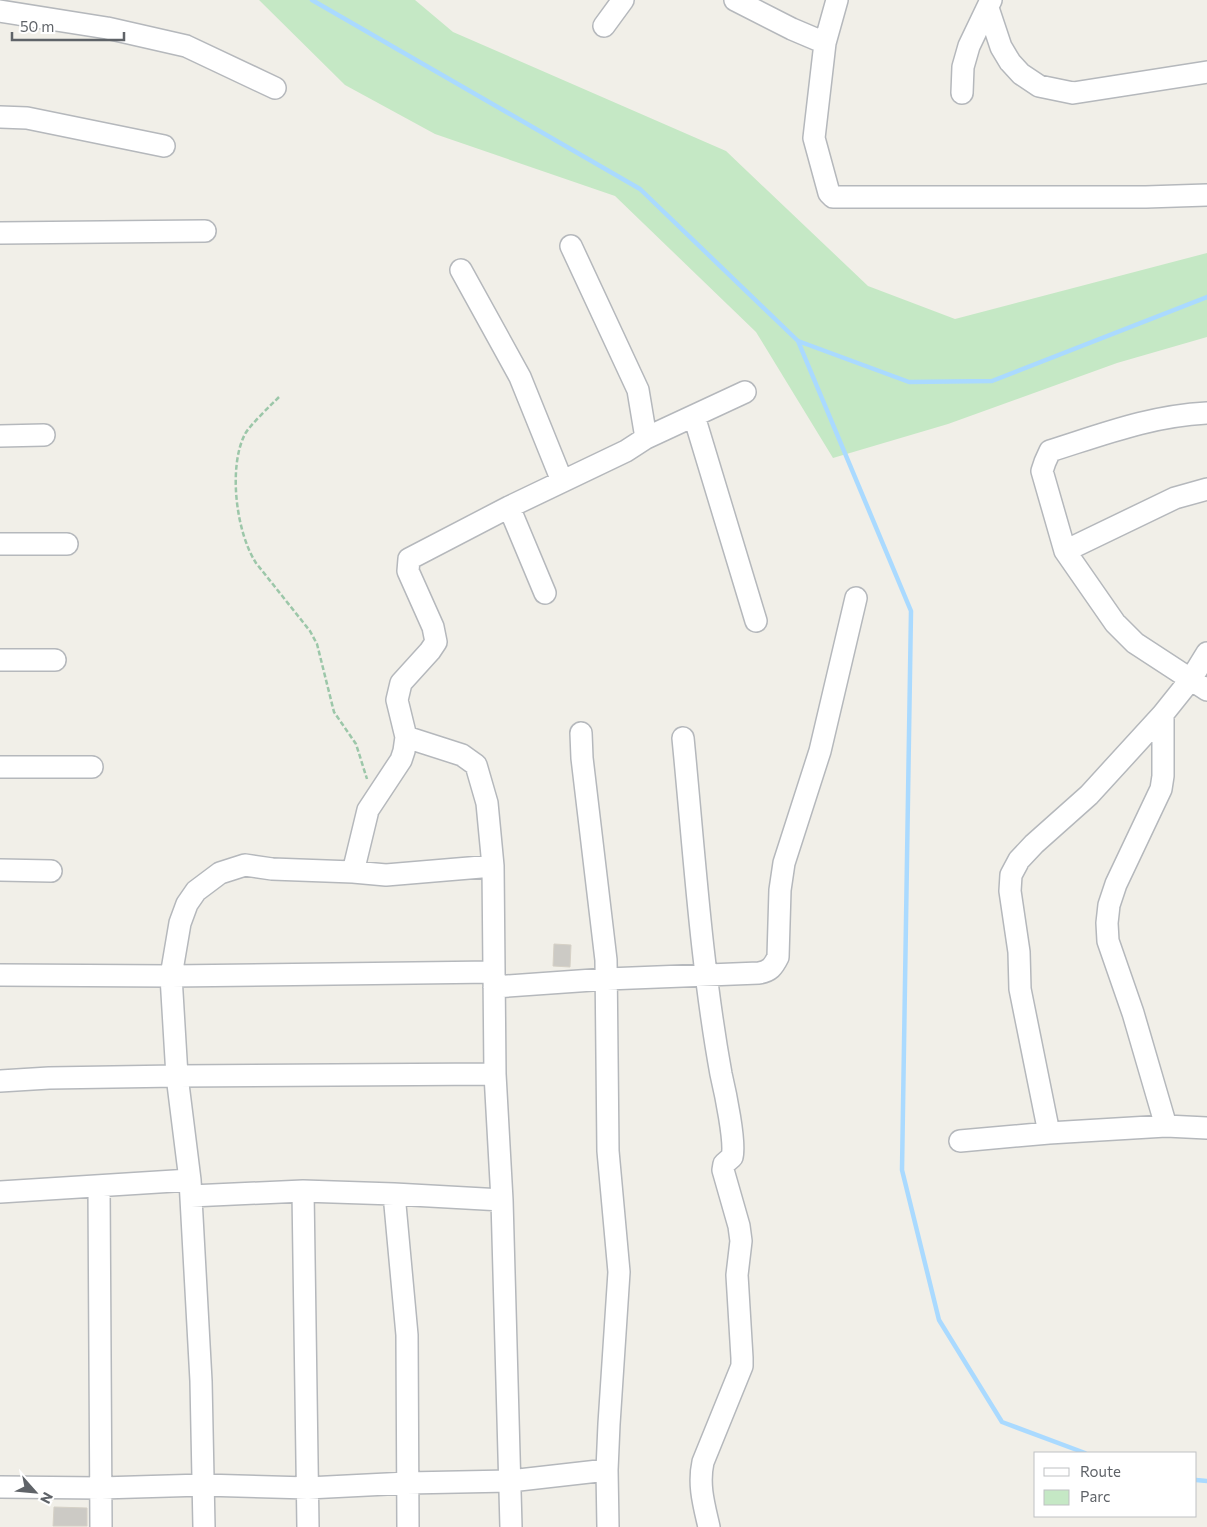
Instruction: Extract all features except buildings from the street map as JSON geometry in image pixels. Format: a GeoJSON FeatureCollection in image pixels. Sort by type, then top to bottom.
{"type":"FeatureCollection","features":[{"type":"Feature","properties":{"kind":"street"},"geometry":{"type":"LineString","coordinates":[[604,26],[622,0]]}},
{"type":"Feature","properties":{"kind":"street"},"geometry":{"type":"LineString","coordinates":[[735,0],[792,29],[825,43]]}},
{"type":"Feature","properties":{"kind":"street"},"geometry":{"type":"LineString","coordinates":[[837,0],[825,43],[814,138],[829,193],[833,197],[1146,197],[1207,195]]}},
{"type":"Feature","properties":{"kind":"street"},"geometry":{"type":"LineString","coordinates":[[990,4],[1001,48],[1021,74],[1039,86],[1073,93],[1207,72]]}},
{"type":"Feature","properties":{"kind":"street"},"geometry":{"type":"LineString","coordinates":[[962,93],[962,67],[969,46],[990,4]]}},
{"type":"Feature","properties":{"kind":"street"},"geometry":{"type":"LineString","coordinates":[[0,11],[107,28],[186,46],[275,88]]}},
{"type":"Feature","properties":{"kind":"street"},"geometry":{"type":"LineString","coordinates":[[0,117],[27,118],[164,146]]}},
{"type":"Feature","properties":{"kind":"street"},"geometry":{"type":"LineString","coordinates":[[0,233],[205,231]]}},
{"type":"Feature","properties":{"kind":"street"},"geometry":{"type":"LineString","coordinates":[[571,246],[638,390],[646,438]]}},
{"type":"Feature","properties":{"kind":"street"},"geometry":{"type":"LineString","coordinates":[[461,270],[520,377],[562,481]]}},
{"type":"Feature","properties":{"kind":"street"},"geometry":{"type":"LineString","coordinates":[[353,872],[368,810],[401,760],[404,751],[406,737],[397,700],[401,683],[436,642],[433,627],[408,572],[408,560],[508,507],[626,451],[646,438],[744,392]]}},
{"type":"Feature","properties":{"kind":"street"},"geometry":{"type":"LineString","coordinates":[[1199,685],[1135,644],[1116,622],[1065,551],[1042,471],[1050,451],[1149,420],[1207,413]]}},
{"type":"Feature","properties":{"kind":"street"},"geometry":{"type":"LineString","coordinates":[[694,416],[756,621]]}},
{"type":"Feature","properties":{"kind":"street"},"geometry":{"type":"LineString","coordinates":[[0,436],[44,436]]}},
{"type":"Feature","properties":{"kind":"street"},"geometry":{"type":"LineString","coordinates":[[1065,551],[1175,498],[1207,489]]}},
{"type":"Feature","properties":{"kind":"street"},"geometry":{"type":"LineString","coordinates":[[508,507],[545,593]]}},
{"type":"Feature","properties":{"kind":"street"},"geometry":{"type":"LineString","coordinates":[[0,544],[67,544]]}},
{"type":"Feature","properties":{"kind":"street"},"geometry":{"type":"LineString","coordinates":[[0,975],[606,979],[759,973],[768,971],[774,966],[778,957],[780,890],[784,863],[820,751],[856,598]]}},
{"type":"Feature","properties":{"kind":"street"},"geometry":{"type":"LineString","coordinates":[[1049,1133],[1020,990],[1018,952],[1010,891],[1011,875],[1019,860],[1034,844],[1089,795],[1163,714],[1199,685],[1207,653]]}},
{"type":"Feature","properties":{"kind":"street"},"geometry":{"type":"LineString","coordinates":[[0,660],[55,660]]}},
{"type":"Feature","properties":{"kind":"street"},"geometry":{"type":"LineString","coordinates":[[1163,714],[1164,776],[1161,789],[1116,884],[1109,904],[1107,923],[1108,940],[1134,1013],[1166,1126]]}},
{"type":"Feature","properties":{"kind":"street"},"geometry":{"type":"LineString","coordinates":[[581,733],[582,758],[606,960],[608,1151],[618,1272],[607,1470],[608,1527]]}},
{"type":"Feature","properties":{"kind":"street"},"geometry":{"type":"LineString","coordinates":[[406,737],[462,755],[476,765],[487,803],[493,866],[495,1074],[502,1200],[511,1527]]}},
{"type":"Feature","properties":{"kind":"street"},"geometry":{"type":"LineString","coordinates":[[683,738],[712,1025],[733,1149],[732,1157],[724,1164],[723,1170],[739,1226],[741,1241],[737,1275],[742,1366],[703,1462],[700,1475],[701,1490],[709,1527]]}},
{"type":"Feature","properties":{"kind":"street"},"geometry":{"type":"LineString","coordinates":[[0,767],[92,767]]}},
{"type":"Feature","properties":{"kind":"street"},"geometry":{"type":"LineString","coordinates":[[204,1527],[201,1382],[190,1188],[177,1076],[171,976],[180,923],[187,904],[196,892],[220,873],[245,865],[272,869],[386,875],[493,866]]}},
{"type":"Feature","properties":{"kind":"street"},"geometry":{"type":"LineString","coordinates":[[0,870],[51,871]]}},
{"type":"Feature","properties":{"kind":"street"},"geometry":{"type":"LineString","coordinates":[[0,1081],[50,1078],[177,1076],[495,1074]]}},
{"type":"Feature","properties":{"kind":"street"},"geometry":{"type":"LineString","coordinates":[[960,1142],[1049,1133],[1166,1126],[1207,1128]]}},
{"type":"Feature","properties":{"kind":"street"},"geometry":{"type":"LineString","coordinates":[[0,1192],[99,1186],[394,1194],[502,1200]]}},
{"type":"Feature","properties":{"kind":"street"},"geometry":{"type":"LineString","coordinates":[[99,1186],[101,1527]]}},
{"type":"Feature","properties":{"kind":"street"},"geometry":{"type":"LineString","coordinates":[[303,1191],[308,1527]]}},
{"type":"Feature","properties":{"kind":"street"},"geometry":{"type":"LineString","coordinates":[[394,1194],[407,1335],[408,1527]]}},
{"type":"Feature","properties":{"kind":"street"},"geometry":{"type":"LineString","coordinates":[[0,1487],[101,1488],[203,1485],[308,1488],[407,1483],[510,1481],[607,1470]]}},
{"type":"Feature","properties":{"kind":"path"},"geometry":{"type":"LineString","coordinates":[[279,397],[246,432],[240,448],[236,477],[240,528],[248,552],[310,630],[317,644],[334,712],[356,744],[368,781]]}},
{"type":"Feature","properties":{"kind":"green space"},"geometry":{"type":"Polygon","coordinates":[[[259,0],[415,0],[453,32],[726,151],[868,286],[955,319],[1207,253],[1207,337],[1117,363],[948,424],[833,458],[756,332],[615,196],[435,134],[345,85],[259,0]]]}},
{"type":"Feature","properties":{"kind":"waterway"},"geometry":{"type":"LineString","coordinates":[[312,0],[640,189],[798,341],[911,611],[902,1170],[939,1320],[1002,1422],[1082,1452]]}},
{"type":"Feature","properties":{"kind":"waterway"},"geometry":{"type":"LineString","coordinates":[[798,341],[909,382],[992,381],[1207,297]]}},
{"type":"Feature","properties":{"kind":"waterway"},"geometry":{"type":"LineString","coordinates":[[1197,1480],[1207,1481]]}}]}
